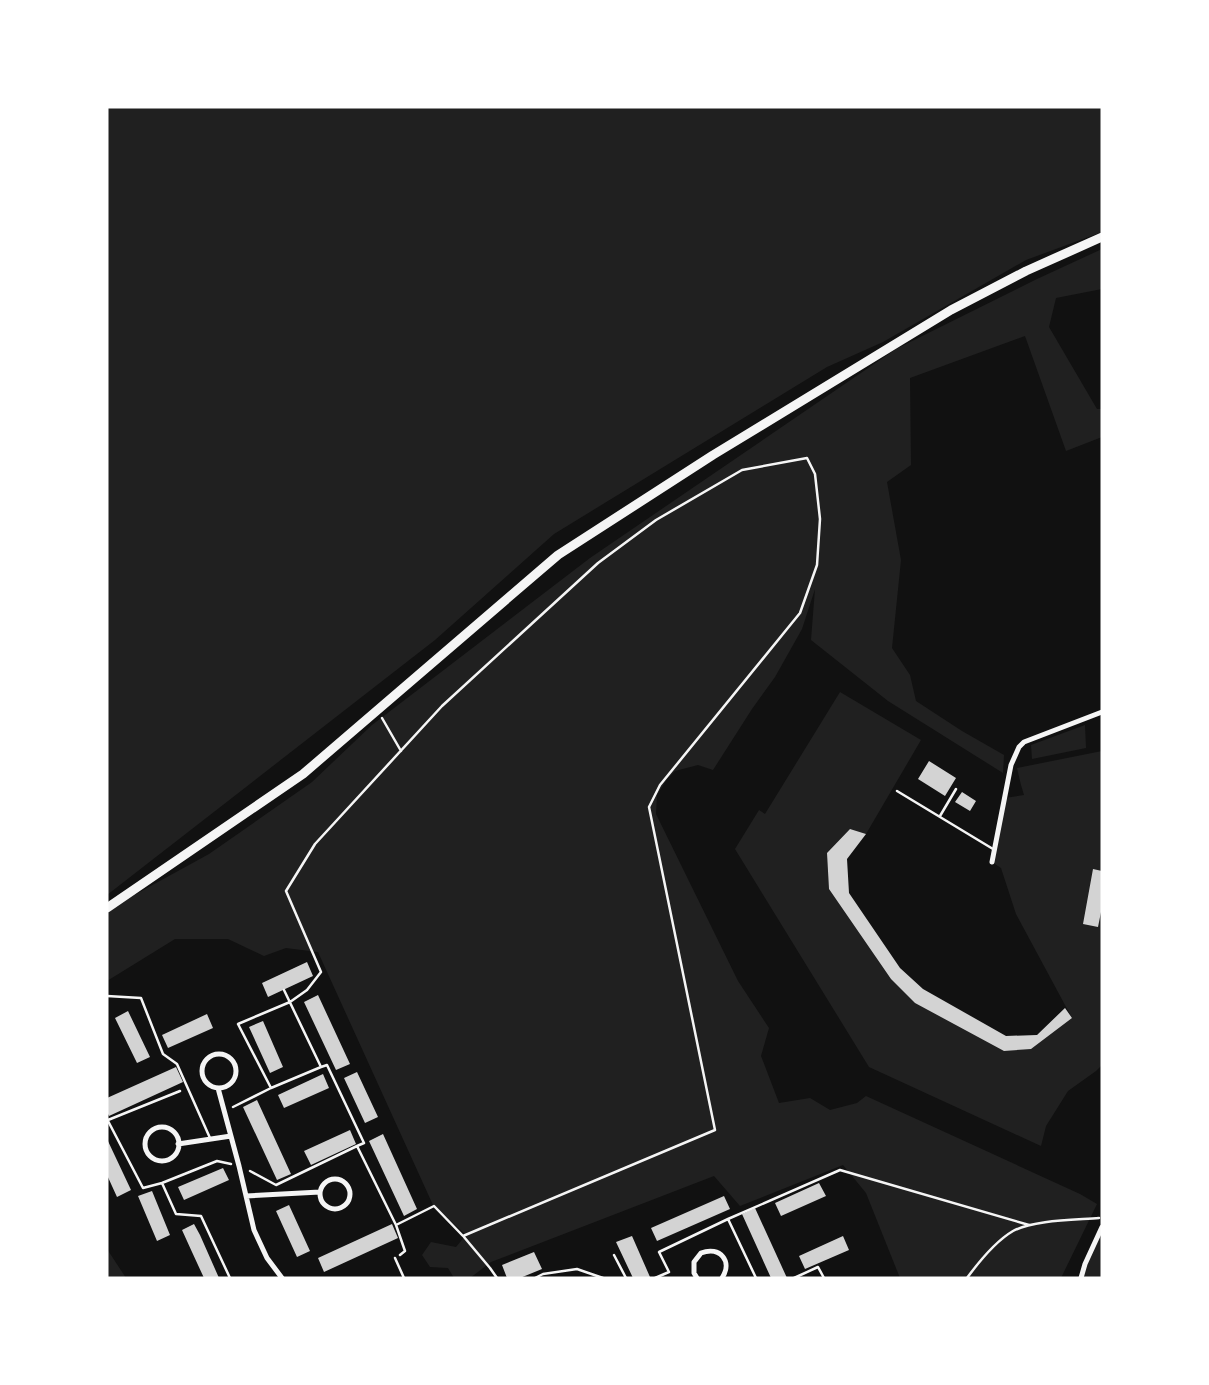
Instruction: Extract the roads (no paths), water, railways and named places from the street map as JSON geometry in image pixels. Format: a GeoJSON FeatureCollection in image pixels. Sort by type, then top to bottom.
{"type":"FeatureCollection","features":[{"type":"Feature","properties":{"kind":"main road"},"geometry":{"type":"LineString","coordinates":[[107,908],[303,774],[558,555],[713,455],[951,310],[1026,271],[1102,237]]}},
{"type":"Feature","properties":{"kind":"street"},"geometry":{"type":"LineString","coordinates":[[992,862],[1014,756],[1024,742],[1102,712]]}},
{"type":"Feature","properties":{"kind":"street"},"geometry":{"type":"LineString","coordinates":[[221,1054],[235,1064],[236,1076],[229,1085],[218,1088],[207,1083],[203,1067],[210,1057],[221,1054]]}},
{"type":"Feature","properties":{"kind":"street"},"geometry":{"type":"LineString","coordinates":[[218,1088],[254,1230],[267,1258],[282,1278]]}},
{"type":"Feature","properties":{"kind":"street"},"geometry":{"type":"LineString","coordinates":[[165,1127],[175,1133],[178,1144],[174,1155],[158,1160],[148,1154],[145,1143],[149,1132],[165,1127]]}},
{"type":"Feature","properties":{"kind":"street"},"geometry":{"type":"LineString","coordinates":[[178,1144],[231,1136]]}},
{"type":"Feature","properties":{"kind":"street"},"geometry":{"type":"LineString","coordinates":[[340,1179],[348,1186],[351,1196],[346,1205],[336,1209],[322,1202],[320,1192],[322,1186],[330,1180],[340,1179]]}},
{"type":"Feature","properties":{"kind":"street"},"geometry":{"type":"LineString","coordinates":[[246,1196],[320,1192]]}},
{"type":"Feature","properties":{"kind":"street"},"geometry":{"type":"LineString","coordinates":[[1081,1278],[1102,1227]]}},
{"type":"Feature","properties":{"kind":"street"},"geometry":{"type":"LineString","coordinates":[[697,1278],[693,1268],[696,1256],[712,1250],[718,1252],[726,1261],[726,1273],[722,1278]]}},
{"type":"Feature","properties":{"kind":"lane"},"geometry":{"type":"LineString","coordinates":[[940,817],[956,789]]}},
{"type":"Feature","properties":{"kind":"lane"},"geometry":{"type":"LineString","coordinates":[[897,791],[994,849]]}},
{"type":"Feature","properties":{"kind":"lane"},"geometry":{"type":"LineString","coordinates":[[107,996],[141,998],[163,1054],[177,1064],[211,1139]]}},
{"type":"Feature","properties":{"kind":"lane"},"geometry":{"type":"LineString","coordinates":[[396,1258],[404,1278]]}}]}
